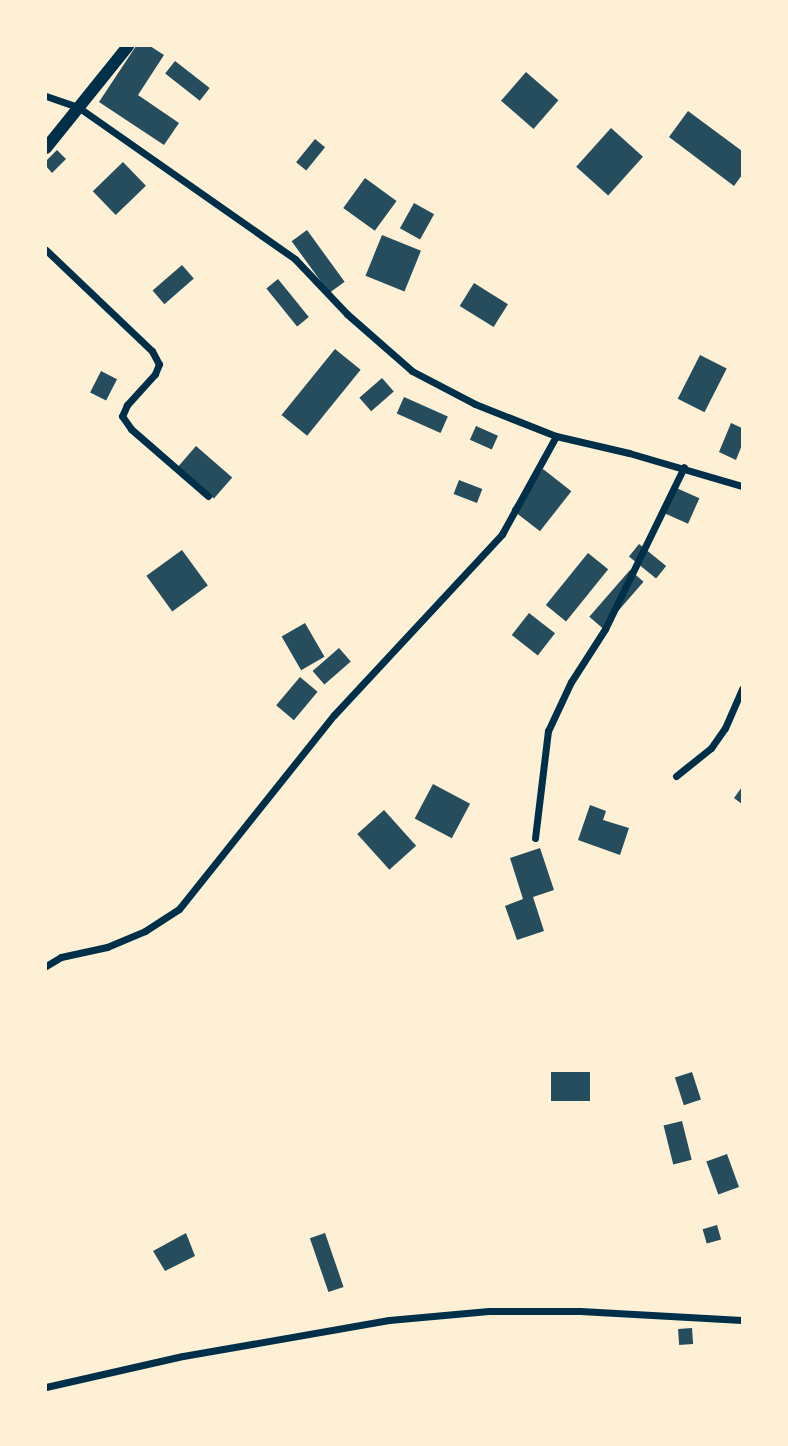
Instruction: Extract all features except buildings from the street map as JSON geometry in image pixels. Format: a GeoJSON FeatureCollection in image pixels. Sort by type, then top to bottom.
{"type":"FeatureCollection","features":[{"type":"Feature","properties":{"kind":"street"},"geometry":{"type":"LineString","coordinates":[[46,148],[128,46]]}},
{"type":"Feature","properties":{"kind":"street"},"geometry":{"type":"LineString","coordinates":[[46,96],[78,107],[295,259],[346,314],[412,371],[475,404],[556,436],[684,467],[743,486]]}},
{"type":"Feature","properties":{"kind":"street"},"geometry":{"type":"LineString","coordinates":[[46,250],[152,351],[159,364],[155,374],[127,405],[122,416],[131,429],[208,496]]}},
{"type":"Feature","properties":{"kind":"street"},"geometry":{"type":"LineString","coordinates":[[46,966],[61,957],[107,947],[145,931],[179,909],[334,715],[502,534],[556,436]]}},
{"type":"Feature","properties":{"kind":"street"},"geometry":{"type":"LineString","coordinates":[[535,838],[548,731],[571,682],[605,629],[684,467]]}},
{"type":"Feature","properties":{"kind":"street"},"geometry":{"type":"LineString","coordinates":[[676,776],[711,748],[743,689]]}},
{"type":"Feature","properties":{"kind":"street"},"geometry":{"type":"LineString","coordinates":[[46,1387],[183,1356],[402,1319],[502,1311],[580,1311],[743,1320]]}}]}
